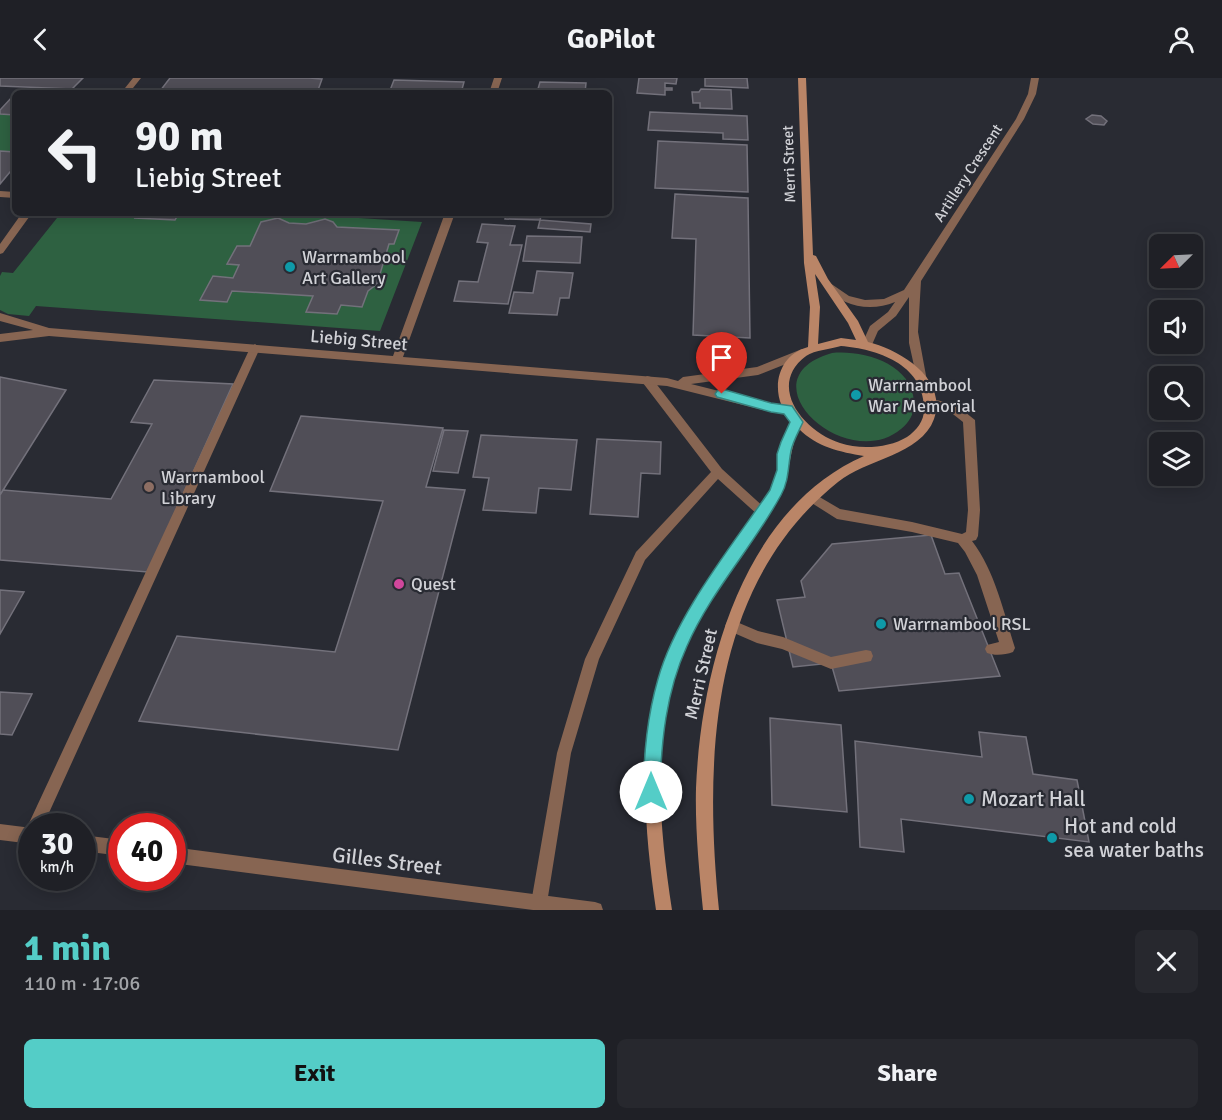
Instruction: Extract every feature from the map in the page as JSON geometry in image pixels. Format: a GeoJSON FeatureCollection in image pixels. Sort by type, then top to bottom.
{"type":"FeatureCollection","features":[{"type":"Feature","properties":{"kind":"street"},"geometry":{"type":"LineString","coordinates":[[127,90],[137,78]]}},
{"type":"Feature","properties":{"kind":"street","name":"Merri Street"},"geometry":{"type":"LineString","coordinates":[[802,78],[809,249],[815,307],[813,347]]}},
{"type":"Feature","properties":{"kind":"street","name":"Artillery Crescent"},"geometry":{"type":"LineString","coordinates":[[865,344],[874,329],[892,314],[916,280],[1020,119],[1032,94],[1035,78]]}},
{"type":"Feature","properties":{"kind":"street"},"geometry":{"type":"LineString","coordinates":[[0,252],[25,216]]}},
{"type":"Feature","properties":{"kind":"street"},"geometry":{"type":"LineString","coordinates":[[397,360],[449,216]]}},
{"type":"Feature","properties":{"kind":"street","name":"Merri Street"},"geometry":{"type":"LineString","coordinates":[[809,249],[817,271],[831,293],[852,318],[865,344]]}},
{"type":"Feature","properties":{"kind":"street"},"geometry":{"type":"LineString","coordinates":[[817,271],[841,297],[857,303],[877,304],[896,299],[916,280]]}},
{"type":"Feature","properties":{"kind":"street","name":"Artillery Crescent"},"geometry":{"type":"LineString","coordinates":[[916,280],[911,327],[913,351],[922,381]]}},
{"type":"Feature","properties":{"kind":"street","name":"Liebig Street"},"geometry":{"type":"LineString","coordinates":[[0,316],[49,332]]}},
{"type":"Feature","properties":{"kind":"street","name":"Liebig Street"},"geometry":{"type":"LineString","coordinates":[[0,338],[49,332],[647,380],[667,382],[771,408],[787,409]]}},
{"type":"Feature","properties":{"kind":"street"},"geometry":{"type":"LineString","coordinates":[[787,409],[782,395],[784,374],[789,365],[802,353],[813,347],[841,342],[865,344],[895,356],[910,366],[922,381],[929,402],[952,408],[969,420],[971,427],[974,510],[972,536],[962,539],[912,527],[837,514],[811,497]]}},
{"type":"Feature","properties":{"kind":"street"},"geometry":{"type":"LineString","coordinates":[[41,813],[255,348]]}},
{"type":"Feature","properties":{"kind":"street","name":"Liebig Street"},"geometry":{"type":"LineString","coordinates":[[667,382],[758,371],[802,353]]}},
{"type":"Feature","properties":{"kind":"street"},"geometry":{"type":"LineString","coordinates":[[647,380],[718,472],[762,511]]}},
{"type":"Feature","properties":{"kind":"street","name":"Merri Street"},"geometry":{"type":"LineString","coordinates":[[711,910],[704,790],[707,738],[720,669],[739,606],[762,558],[795,514],[811,497],[846,470],[895,448],[920,433],[927,422],[929,402]]}},
{"type":"Feature","properties":{"kind":"street","name":"Merri Street"},"geometry":{"type":"LineString","coordinates":[[787,409],[812,436],[839,448],[868,452],[895,448]]}},
{"type":"Feature","properties":{"kind":"street","name":"Merri Street"},"geometry":{"type":"LineString","coordinates":[[664,910],[652,814],[651,770],[652,740],[666,678],[681,641],[699,608],[776,492],[781,479],[784,454],[797,422]]}},
{"type":"Feature","properties":{"kind":"street"},"geometry":{"type":"LineString","coordinates":[[539,903],[564,753],[592,659],[639,556],[718,472]]}},
{"type":"Feature","properties":{"kind":"street"},"geometry":{"type":"LineString","coordinates":[[962,539],[969,546],[978,564],[1008,648],[992,649]]}},
{"type":"Feature","properties":{"kind":"street"},"geometry":{"type":"LineString","coordinates":[[732,626],[757,637],[783,643],[831,663],[866,656]]}},
{"type":"Feature","properties":{"kind":"street"},"geometry":{"type":"LineString","coordinates":[[0,832],[18,833]]}},
{"type":"Feature","properties":{"kind":"street","name":"Gilles Street"},"geometry":{"type":"LineString","coordinates":[[186,857],[595,910]]}},
{"type":"Feature","properties":{"kind":"green space"},"geometry":{"type":"Polygon","coordinates":[[[0,114],[12,115],[12,152],[0,151],[0,114]]]}},
{"type":"Feature","properties":{"kind":"green space"},"geometry":{"type":"Polygon","coordinates":[[[59,216],[327,216],[422,222],[380,331],[36,306],[29,316],[8,314],[0,310],[0,276],[2,272],[13,273],[59,216]]]}},
{"type":"Feature","properties":{"kind":"green space"},"geometry":{"type":"Polygon","coordinates":[[[832,353],[871,357],[895,368],[904,377],[911,388],[914,409],[909,420],[901,429],[879,440],[854,440],[831,432],[812,418],[799,401],[797,382],[807,366],[832,353]]]}},
{"type":"Feature","properties":{"kind":"building"},"geometry":{"type":"Polygon","coordinates":[[[0,78],[83,78],[72,89],[0,86],[0,78]]]}},
{"type":"Feature","properties":{"kind":"building"},"geometry":{"type":"Polygon","coordinates":[[[170,78],[322,79],[318,90],[161,90],[170,78]]]}},
{"type":"Feature","properties":{"kind":"building"},"geometry":{"type":"Polygon","coordinates":[[[639,78],[677,78],[676,84],[665,83],[665,88],[672,88],[672,90],[665,90],[665,95],[637,93],[639,78]]]}},
{"type":"Feature","properties":{"kind":"building"},"geometry":{"type":"Polygon","coordinates":[[[705,78],[747,78],[748,88],[705,86],[705,78]]]}},
{"type":"Feature","properties":{"kind":"building"},"geometry":{"type":"Polygon","coordinates":[[[394,80],[464,82],[462,90],[390,90],[394,80]]]}},
{"type":"Feature","properties":{"kind":"building"},"geometry":{"type":"Polygon","coordinates":[[[540,82],[586,83],[585,90],[526,90],[538,89],[540,82]]]}},
{"type":"Feature","properties":{"kind":"building"},"geometry":{"type":"Polygon","coordinates":[[[701,89],[731,90],[732,109],[700,108],[700,103],[693,103],[692,92],[699,92],[701,89]]]}},
{"type":"Feature","properties":{"kind":"building"},"geometry":{"type":"Polygon","coordinates":[[[12,97],[12,115],[0,114],[0,110],[12,97]]]}},
{"type":"Feature","properties":{"kind":"building"},"geometry":{"type":"Polygon","coordinates":[[[650,112],[747,116],[748,140],[723,139],[723,133],[648,130],[650,112]]]}},
{"type":"Feature","properties":{"kind":"building"},"geometry":{"type":"Polygon","coordinates":[[[1092,115],[1101,116],[1107,121],[1104,125],[1093,124],[1086,119],[1092,115]]]}},
{"type":"Feature","properties":{"kind":"building"},"geometry":{"type":"Polygon","coordinates":[[[658,141],[747,145],[748,192],[655,188],[658,141]]]}},
{"type":"Feature","properties":{"kind":"building"},"geometry":{"type":"Polygon","coordinates":[[[0,151],[12,152],[12,170],[0,184],[0,151]]]}},
{"type":"Feature","properties":{"kind":"building"},"geometry":{"type":"Polygon","coordinates":[[[675,194],[748,198],[750,338],[693,335],[696,239],[672,238],[675,194]]]}},
{"type":"Feature","properties":{"kind":"building"},"geometry":{"type":"Polygon","coordinates":[[[136,216],[177,216],[175,220],[135,218],[136,216]]]}},
{"type":"Feature","properties":{"kind":"building"},"geometry":{"type":"Polygon","coordinates":[[[506,216],[541,216],[540,220],[505,219],[506,216]]]}},
{"type":"Feature","properties":{"kind":"building"},"geometry":{"type":"Polygon","coordinates":[[[278,218],[289,223],[306,224],[325,219],[333,222],[337,227],[399,230],[394,244],[389,244],[377,284],[368,291],[362,307],[341,305],[337,314],[306,312],[313,296],[232,291],[227,302],[200,300],[213,276],[233,278],[239,265],[227,264],[237,246],[250,246],[261,222],[278,218]]]}},
{"type":"Feature","properties":{"kind":"building"},"geometry":{"type":"Polygon","coordinates":[[[540,220],[591,224],[590,232],[538,228],[540,220]]]}},
{"type":"Feature","properties":{"kind":"building"},"geometry":{"type":"Polygon","coordinates":[[[482,224],[515,226],[510,245],[522,245],[508,304],[454,301],[459,281],[478,282],[488,243],[477,242],[482,224]]]}},
{"type":"Feature","properties":{"kind":"building"},"geometry":{"type":"Polygon","coordinates":[[[527,236],[582,237],[580,263],[523,261],[527,236]]]}},
{"type":"Feature","properties":{"kind":"building"},"geometry":{"type":"Polygon","coordinates":[[[537,271],[573,273],[569,298],[560,298],[557,315],[509,313],[514,292],[533,293],[537,271]]]}},
{"type":"Feature","properties":{"kind":"building"},"geometry":{"type":"Polygon","coordinates":[[[0,377],[66,390],[0,495],[0,377]]]}},
{"type":"Feature","properties":{"kind":"building"},"geometry":{"type":"Polygon","coordinates":[[[154,380],[233,384],[148,572],[0,560],[0,495],[3,490],[111,499],[152,424],[131,422],[154,380]]]}},
{"type":"Feature","properties":{"kind":"building","name":"Quest"},"geometry":{"type":"Polygon","coordinates":[[[301,416],[443,428],[426,487],[465,490],[398,750],[139,721],[177,636],[335,652],[383,501],[270,491],[301,416]]]}},
{"type":"Feature","properties":{"kind":"building"},"geometry":{"type":"Polygon","coordinates":[[[444,430],[468,431],[458,473],[433,471],[444,430]]]}},
{"type":"Feature","properties":{"kind":"building"},"geometry":{"type":"Polygon","coordinates":[[[481,435],[577,440],[571,490],[539,488],[536,513],[483,510],[489,478],[473,477],[481,435]]]}},
{"type":"Feature","properties":{"kind":"building"},"geometry":{"type":"Polygon","coordinates":[[[597,439],[661,442],[660,474],[641,473],[638,517],[590,514],[597,439]]]}},
{"type":"Feature","properties":{"kind":"building","name":"Warrnambool RSL"},"geometry":{"type":"Polygon","coordinates":[[[931,535],[945,574],[959,573],[1000,676],[839,691],[831,663],[793,667],[777,600],[805,597],[801,581],[832,544],[931,535]]]}},
{"type":"Feature","properties":{"kind":"building"},"geometry":{"type":"Polygon","coordinates":[[[0,590],[24,592],[0,634],[0,590]]]}},
{"type":"Feature","properties":{"kind":"building"},"geometry":{"type":"Polygon","coordinates":[[[0,692],[32,694],[12,735],[0,734],[0,692]]]}},
{"type":"Feature","properties":{"kind":"building"},"geometry":{"type":"Polygon","coordinates":[[[770,718],[841,725],[847,812],[772,805],[770,718]]]}},
{"type":"Feature","properties":{"kind":"building","name":"Mozart Hall"},"geometry":{"type":"Polygon","coordinates":[[[979,732],[1026,737],[1033,774],[1077,780],[1089,842],[901,819],[904,852],[860,847],[855,741],[982,757],[979,732]]]}},
{"type":"Feature","properties":{"kind":"place","name":"Warrnambool Art Gallery"},"geometry":{"type":"Point","coordinates":[290,267]}},
{"type":"Feature","properties":{"kind":"place","name":"Warrnambool War Memorial"},"geometry":{"type":"Point","coordinates":[856,395]}},
{"type":"Feature","properties":{"kind":"place","name":"Warrnambool Library"},"geometry":{"type":"Point","coordinates":[149,487]}},
{"type":"Feature","properties":{"kind":"place","name":"Quest"},"geometry":{"type":"Point","coordinates":[399,584]}},
{"type":"Feature","properties":{"kind":"place","name":"Warrnambool RSL"},"geometry":{"type":"Point","coordinates":[881,624]}},
{"type":"Feature","properties":{"kind":"place","name":"Mozart Hall"},"geometry":{"type":"Point","coordinates":[969,799]}},
{"type":"Feature","properties":{"kind":"place","name":"Hot and cold sea water baths"},"geometry":{"type":"Point","coordinates":[1052,838]}},
{"type":"Feature","properties":{"kind":"route"},"geometry":{"type":"LineString","coordinates":[[651,792],[652,740],[666,678],[681,641],[699,608],[776,492],[783,470],[787,442],[797,422],[787,409],[771,408],[722,394]]}}]}
